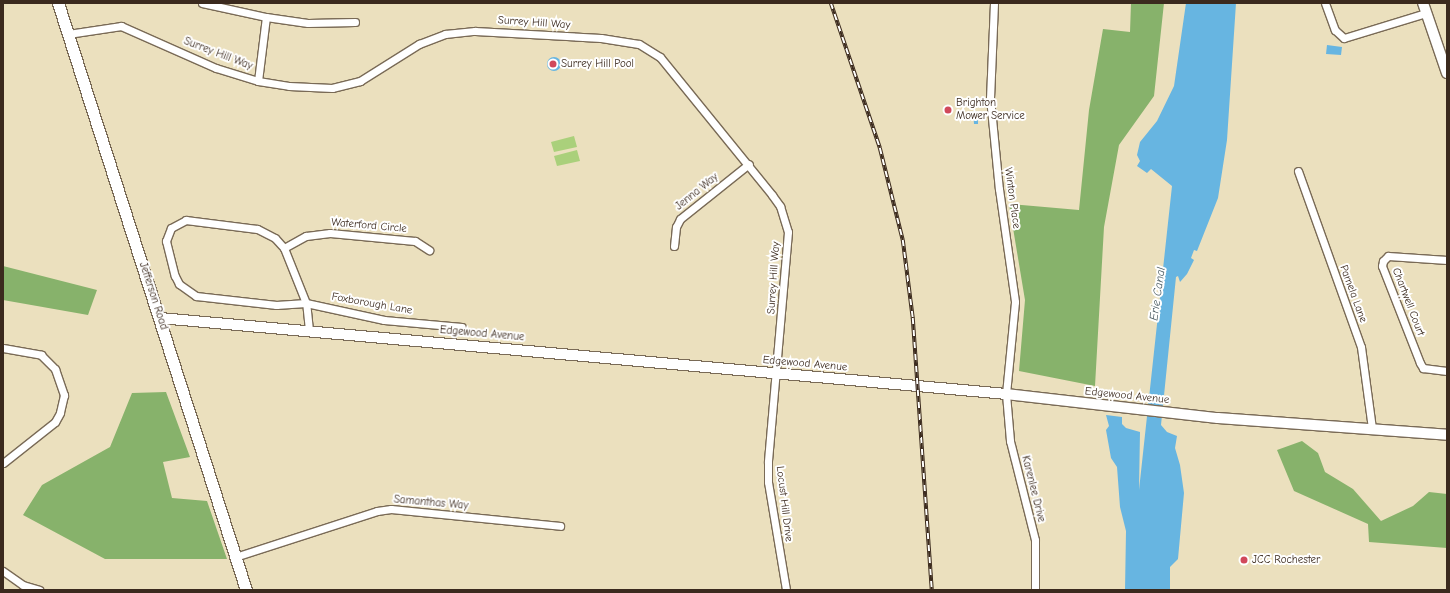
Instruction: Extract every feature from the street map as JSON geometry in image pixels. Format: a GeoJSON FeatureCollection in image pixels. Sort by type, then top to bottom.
{"type":"FeatureCollection","features":[{"type":"Feature","properties":{"kind":"main road","name":"Jefferson Road"},"geometry":{"type":"LineString","coordinates":[[58,3],[246,590]]}},
{"type":"Feature","properties":{"kind":"street"},"geometry":{"type":"LineString","coordinates":[[202,3],[266,17],[308,23],[354,22]]}},
{"type":"Feature","properties":{"kind":"street","name":"Winton Place"},"geometry":{"type":"LineString","coordinates":[[994,3],[991,106],[998,189],[1015,302],[1006,394]]}},
{"type":"Feature","properties":{"kind":"street"},"geometry":{"type":"LineString","coordinates":[[1325,3],[1335,30],[1344,38],[1425,8],[1447,74]]}},
{"type":"Feature","properties":{"kind":"street"},"geometry":{"type":"LineString","coordinates":[[258,81],[266,17]]}},
{"type":"Feature","properties":{"kind":"street","name":"Surrey Hill Way"},"geometry":{"type":"LineString","coordinates":[[68,34],[121,26],[216,68],[258,81],[289,86],[345,86],[374,73],[419,44],[445,34],[475,31],[601,38],[639,44],[660,56],[672,69],[749,164],[780,206],[788,232],[777,373]]}},
{"type":"Feature","properties":{"kind":"street","name":"Jenna Way"},"geometry":{"type":"LineString","coordinates":[[674,246],[676,227],[680,219],[749,164]]}},
{"type":"Feature","properties":{"kind":"street","name":"Pamela Lane"},"geometry":{"type":"LineString","coordinates":[[1298,171],[1361,347],[1372,428]]}},
{"type":"Feature","properties":{"kind":"street","name":"Foxborough Lane"},"geometry":{"type":"LineString","coordinates":[[284,248],[275,238],[256,229],[186,220],[171,228],[166,238],[177,280],[196,296],[276,305],[306,303],[384,320],[462,327]]}},
{"type":"Feature","properties":{"kind":"street","name":"Waterford Circle"},"geometry":{"type":"LineString","coordinates":[[284,248],[306,236],[330,233],[415,241],[429,250]]}},
{"type":"Feature","properties":{"kind":"street"},"geometry":{"type":"LineString","coordinates":[[284,248],[306,303],[309,330]]}},
{"type":"Feature","properties":{"kind":"street","name":"Chartwell Court"},"geometry":{"type":"LineString","coordinates":[[1447,260],[1388,256],[1383,261],[1382,266],[1423,368],[1447,372]]}},
{"type":"Feature","properties":{"kind":"street","name":"Edgewood Avenue"},"geometry":{"type":"LineString","coordinates":[[160,318],[309,330],[1006,394],[1186,415],[1447,434]]}},
{"type":"Feature","properties":{"kind":"street"},"geometry":{"type":"LineString","coordinates":[[3,348],[33,352],[49,361],[62,386],[64,395],[60,413],[49,428],[3,463]]}},
{"type":"Feature","properties":{"kind":"street","name":"Locust Hill Drive"},"geometry":{"type":"LineString","coordinates":[[777,373],[768,482],[786,590]]}},
{"type":"Feature","properties":{"kind":"street","name":"Karenlee Drive"},"geometry":{"type":"LineString","coordinates":[[1006,394],[1010,441],[1035,540],[1035,590]]}},
{"type":"Feature","properties":{"kind":"street","name":"Samanthas Way"},"geometry":{"type":"LineString","coordinates":[[235,556],[377,511],[391,509],[560,526]]}},
{"type":"Feature","properties":{"kind":"street"},"geometry":{"type":"LineString","coordinates":[[3,571],[23,585],[39,590]]}},
{"type":"Feature","properties":{"kind":"green space"},"geometry":{"type":"Polygon","coordinates":[[[1131,3],[1164,3],[1154,96],[1119,145],[1104,227],[1095,386],[1019,371],[1025,300],[1009,204],[1079,210],[1089,110],[1103,29],[1130,32],[1131,3]]]}},
{"type":"Feature","properties":{"kind":"green space"},"geometry":{"type":"Polygon","coordinates":[[[574,136],[577,147],[554,152],[551,142],[574,136]]]}},
{"type":"Feature","properties":{"kind":"green space"},"geometry":{"type":"Polygon","coordinates":[[[577,150],[580,161],[557,166],[554,156],[577,150]]]}},
{"type":"Feature","properties":{"kind":"green space"},"geometry":{"type":"Polygon","coordinates":[[[3,266],[97,290],[88,315],[3,300],[3,266]]]}},
{"type":"Feature","properties":{"kind":"green space"},"geometry":{"type":"Polygon","coordinates":[[[166,392],[190,457],[163,462],[172,498],[207,501],[227,559],[105,559],[23,515],[42,485],[110,447],[132,393],[166,392]]]}},
{"type":"Feature","properties":{"kind":"green space"},"geometry":{"type":"Polygon","coordinates":[[[1302,441],[1318,453],[1325,472],[1353,489],[1381,521],[1413,506],[1429,492],[1447,494],[1447,548],[1369,542],[1368,524],[1294,491],[1277,450],[1302,441]]]}},
{"type":"Feature","properties":{"kind":"water"},"geometry":{"type":"Polygon","coordinates":[[[1186,3],[1236,3],[1227,140],[1218,198],[1197,251],[1194,250],[1191,258],[1194,260],[1187,274],[1180,282],[1178,276],[1176,277],[1161,425],[1167,432],[1177,436],[1175,448],[1180,465],[1184,493],[1178,559],[1170,567],[1170,590],[1125,590],[1126,531],[1120,507],[1117,467],[1111,458],[1106,430],[1109,426],[1106,415],[1122,417],[1122,424],[1126,428],[1140,432],[1139,490],[1172,186],[1151,169],[1147,173],[1137,166],[1140,161],[1137,155],[1140,142],[1157,121],[1174,86],[1186,3]]]}},
{"type":"Feature","properties":{"kind":"water"},"geometry":{"type":"Polygon","coordinates":[[[1327,45],[1342,47],[1341,55],[1326,54],[1327,45]]]}},
{"type":"Feature","properties":{"kind":"water","name":"Surrey Hill Pool"},"geometry":{"type":"Polygon","coordinates":[[[551,57],[557,57],[561,61],[561,67],[557,71],[551,71],[547,67],[547,61],[551,57]]]}},
{"type":"Feature","properties":{"kind":"water"},"geometry":{"type":"Polygon","coordinates":[[[973,111],[978,112],[978,124],[974,124],[973,111]]]}},
{"type":"Feature","properties":{"kind":"railway"},"geometry":{"type":"LineString","coordinates":[[831,3],[880,148],[903,240],[913,318],[932,590]]}},
{"type":"Feature","properties":{"kind":"place","name":"Surrey Hill Pool"},"geometry":{"type":"Point","coordinates":[553,64]}},
{"type":"Feature","properties":{"kind":"place","name":"Brighton Mower Service"},"geometry":{"type":"Point","coordinates":[948,110]}},
{"type":"Feature","properties":{"kind":"place","name":"JCC Rochester"},"geometry":{"type":"Point","coordinates":[1244,560]}},
{"type":"Feature","properties":{"kind":"water label","name":"Erie Canal"},"geometry":{"type":"Point","coordinates":[1158,294]}}]}
